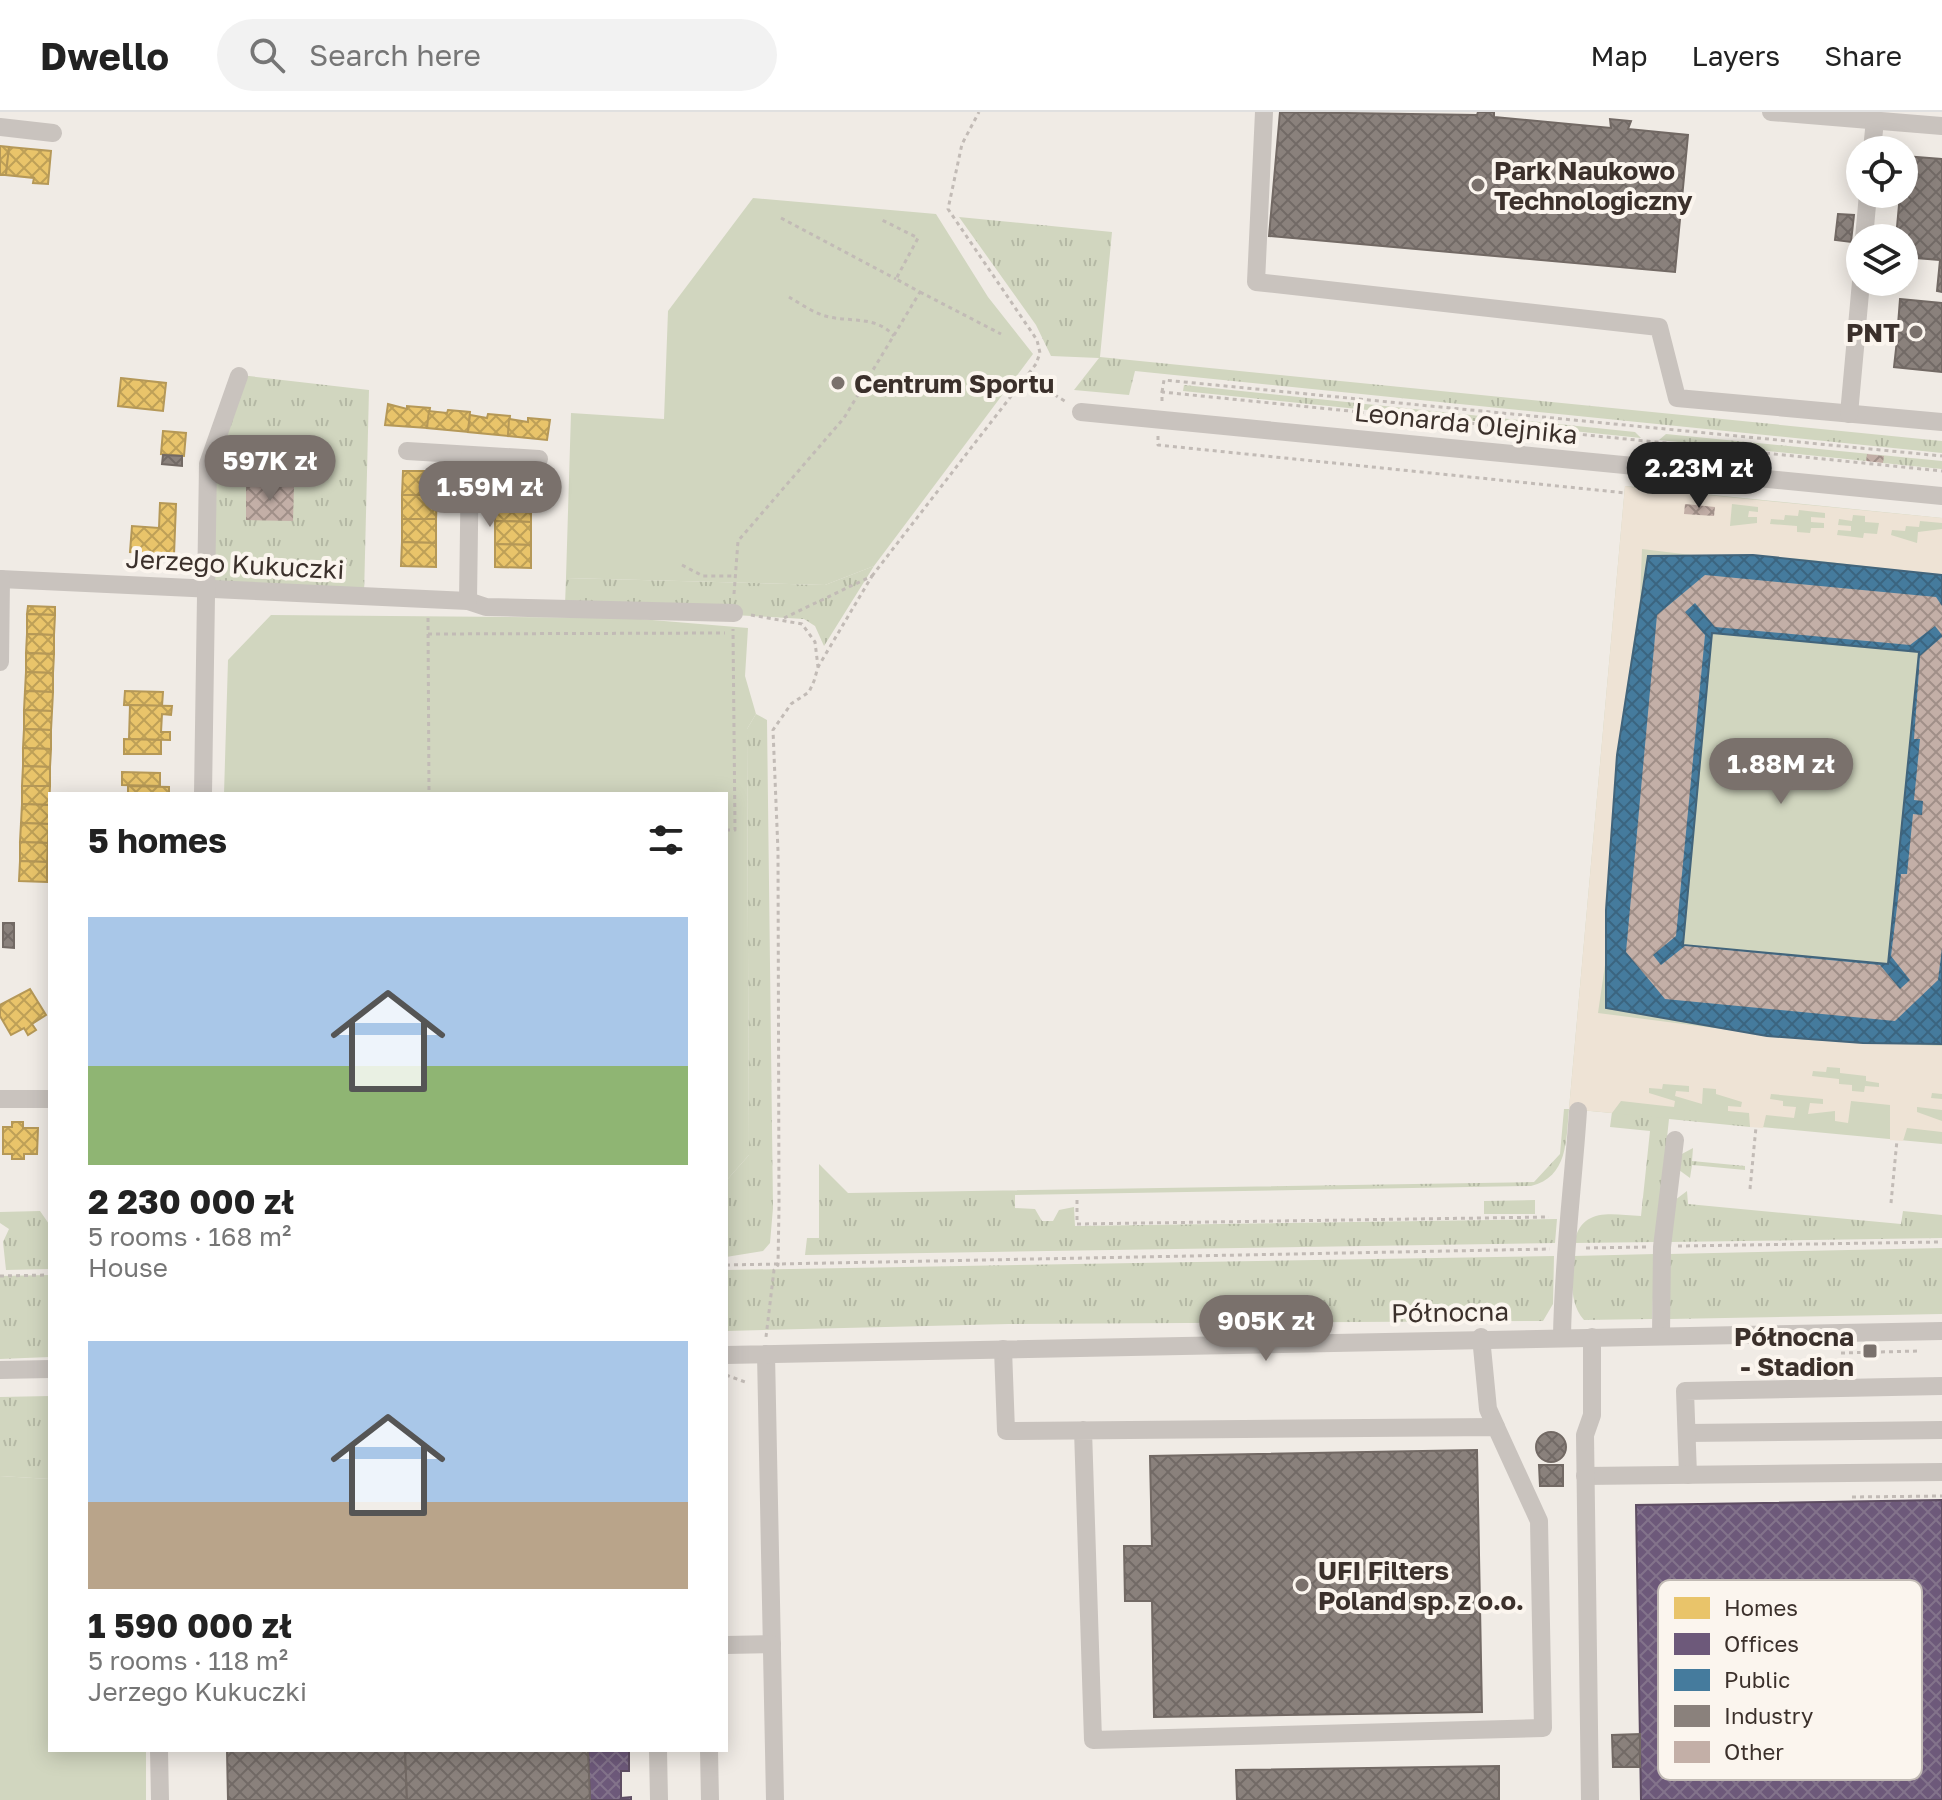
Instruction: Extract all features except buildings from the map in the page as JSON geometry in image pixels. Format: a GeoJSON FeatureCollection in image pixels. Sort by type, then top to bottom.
{"type":"FeatureCollection","features":[{"type":"Feature","properties":{"kind":"street"},"geometry":{"type":"LineString","coordinates":[[1264,112],[1256,282],[1659,327],[1677,398],[1942,422]]}},
{"type":"Feature","properties":{"kind":"street"},"geometry":{"type":"LineString","coordinates":[[1771,112],[1942,126]]}},
{"type":"Feature","properties":{"kind":"street"},"geometry":{"type":"LineString","coordinates":[[1873,136],[1875,120]]}},
{"type":"Feature","properties":{"kind":"street"},"geometry":{"type":"LineString","coordinates":[[0,127],[53,133]]}},
{"type":"Feature","properties":{"kind":"street"},"geometry":{"type":"LineString","coordinates":[[1849,414],[1860,296]]}},
{"type":"Feature","properties":{"kind":"street"},"geometry":{"type":"LineString","coordinates":[[203,792],[208,464],[239,376]]}},
{"type":"Feature","properties":{"kind":"street","name":"Leonarda Olejnika"},"geometry":{"type":"LineString","coordinates":[[1081,412],[1942,496]]}},
{"type":"Feature","properties":{"kind":"street"},"geometry":{"type":"LineString","coordinates":[[407,451],[539,459]]}},
{"type":"Feature","properties":{"kind":"street"},"geometry":{"type":"LineString","coordinates":[[468,601],[470,456]]}},
{"type":"Feature","properties":{"kind":"street"},"geometry":{"type":"LineString","coordinates":[[0,662],[1,579]]}},
{"type":"Feature","properties":{"kind":"street","name":"Jerzego Kukuczki"},"geometry":{"type":"LineString","coordinates":[[1,579],[468,601],[486,607],[734,613]]}},
{"type":"Feature","properties":{"kind":"street"},"geometry":{"type":"LineString","coordinates":[[0,1099],[48,1099]]}},
{"type":"Feature","properties":{"kind":"street"},"geometry":{"type":"LineString","coordinates":[[1562,1337],[1564,1249],[1578,1111]]}},
{"type":"Feature","properties":{"kind":"street"},"geometry":{"type":"LineString","coordinates":[[1661,1336],[1662,1247],[1675,1140]]}},
{"type":"Feature","properties":{"kind":"street","name":"Północna"},"geometry":{"type":"LineString","coordinates":[[728,1355],[1481,1337],[1942,1331]]}},
{"type":"Feature","properties":{"kind":"street"},"geometry":{"type":"LineString","coordinates":[[1083,1430],[1093,1740],[1543,1728],[1539,1521],[1488,1409],[1481,1337]]}},
{"type":"Feature","properties":{"kind":"street"},"geometry":{"type":"LineString","coordinates":[[1590,1800],[1585,1435],[1592,1415],[1592,1337]]}},
{"type":"Feature","properties":{"kind":"street"},"geometry":{"type":"LineString","coordinates":[[1003,1349],[1006,1431],[1496,1427]]}},
{"type":"Feature","properties":{"kind":"street"},"geometry":{"type":"LineString","coordinates":[[766,1354],[775,1800]]}},
{"type":"Feature","properties":{"kind":"street"},"geometry":{"type":"LineString","coordinates":[[0,1370],[48,1369]]}},
{"type":"Feature","properties":{"kind":"street"},"geometry":{"type":"LineString","coordinates":[[1688,1475],[1685,1391],[1942,1386]]}},
{"type":"Feature","properties":{"kind":"street"},"geometry":{"type":"LineString","coordinates":[[1687,1433],[1942,1430]]}},
{"type":"Feature","properties":{"kind":"street"},"geometry":{"type":"LineString","coordinates":[[1585,1476],[1942,1472]]}},
{"type":"Feature","properties":{"kind":"street"},"geometry":{"type":"LineString","coordinates":[[728,1645],[772,1644]]}},
{"type":"Feature","properties":{"kind":"street"},"geometry":{"type":"LineString","coordinates":[[159,1752],[160,1800]]}},
{"type":"Feature","properties":{"kind":"street"},"geometry":{"type":"LineString","coordinates":[[658,1752],[659,1800]]}},
{"type":"Feature","properties":{"kind":"street"},"geometry":{"type":"LineString","coordinates":[[709,1752],[710,1800]]}},
{"type":"Feature","properties":{"kind":"path"},"geometry":{"type":"LineString","coordinates":[[766,1354],[774,1270],[778,1265],[778,851],[773,730],[791,704],[809,692],[818,667],[872,576],[1025,377],[1040,353],[1037,340],[948,209],[962,144],[979,112]]}},
{"type":"Feature","properties":{"kind":"path"},"geometry":{"type":"LineString","coordinates":[[781,218],[1001,334]]}},
{"type":"Feature","properties":{"kind":"path"},"geometry":{"type":"LineString","coordinates":[[882,220],[918,238],[896,279]]}},
{"type":"Feature","properties":{"kind":"path"},"geometry":{"type":"LineString","coordinates":[[728,830],[735,830],[733,632],[738,541],[844,418],[920,292]]}},
{"type":"Feature","properties":{"kind":"path"},"geometry":{"type":"LineString","coordinates":[[789,297],[830,317],[872,321],[886,327],[894,336]]}},
{"type":"Feature","properties":{"kind":"path"},"geometry":{"type":"LineString","coordinates":[[1025,377],[1081,412]]}},
{"type":"Feature","properties":{"kind":"path"},"geometry":{"type":"LineString","coordinates":[[1162,392],[1164,380],[1942,456]]}},
{"type":"Feature","properties":{"kind":"path"},"geometry":{"type":"LineString","coordinates":[[682,565],[703,576],[735,576]]}},
{"type":"Feature","properties":{"kind":"path"},"geometry":{"type":"LineString","coordinates":[[784,618],[872,576]]}},
{"type":"Feature","properties":{"kind":"path"},"geometry":{"type":"LineString","coordinates":[[427,599],[429,792]]}},
{"type":"Feature","properties":{"kind":"path"},"geometry":{"type":"LineString","coordinates":[[734,613],[784,618],[802,624],[810,632],[818,667]]}},
{"type":"Feature","properties":{"kind":"path"},"geometry":{"type":"LineString","coordinates":[[428,634],[733,632]]}},
{"type":"Feature","properties":{"kind":"path"},"geometry":{"type":"LineString","coordinates":[[1750,1189],[1756,1127]]}},
{"type":"Feature","properties":{"kind":"path"},"geometry":{"type":"LineString","coordinates":[[1891,1203],[1897,1140]]}},
{"type":"Feature","properties":{"kind":"path"},"geometry":{"type":"LineString","coordinates":[[1077,1200],[1077,1224],[1569,1217]]}},
{"type":"Feature","properties":{"kind":"path"},"geometry":{"type":"LineString","coordinates":[[728,1265],[1942,1242]]}},
{"type":"Feature","properties":{"kind":"path"},"geometry":{"type":"LineString","coordinates":[[0,1276],[48,1275]]}},
{"type":"Feature","properties":{"kind":"path"},"geometry":{"type":"LineString","coordinates":[[728,1375],[747,1380],[750,1388]]}},
{"type":"Feature","properties":{"kind":"path"},"geometry":{"type":"LineString","coordinates":[[1852,1497],[1942,1496]]}},
{"type":"Feature","properties":{"kind":"green space","name":"Centrum Sportu"},"geometry":{"type":"Polygon","coordinates":[[[753,198],[936,214],[988,297],[1033,354],[874,566],[825,585],[566,578],[571,413],[664,419],[668,311],[753,198]]]}},
{"type":"Feature","properties":{"kind":"green space"},"geometry":{"type":"Polygon","coordinates":[[[959,217],[1112,232],[1100,357],[1942,441],[1942,453],[1135,371],[1129,395],[1074,390],[1099,358],[1051,356],[1036,325],[959,217]]]}},
{"type":"Feature","properties":{"kind":"green space"},"geometry":{"type":"Polygon","coordinates":[[[240,375],[369,390],[364,596],[207,589],[208,464],[240,375]]]}},
{"type":"Feature","properties":{"kind":"green space"},"geometry":{"type":"Polygon","coordinates":[[[1184,385],[1635,432],[1641,438],[1183,391],[1184,385]]]}},
{"type":"Feature","properties":{"kind":"green space"},"geometry":{"type":"Polygon","coordinates":[[[1666,434],[1942,461],[1942,469],[1883,463],[1883,456],[1868,454],[1866,461],[1659,440],[1666,434]]]}},
{"type":"Feature","properties":{"kind":"green space"},"geometry":{"type":"Polygon","coordinates":[[[1625,486],[1942,518],[1942,1144],[1569,1109],[1625,486]]]}},
{"type":"Feature","properties":{"kind":"green space"},"geometry":{"type":"Polygon","coordinates":[[[874,566],[824,646],[815,626],[804,619],[565,605],[566,578],[825,585],[874,566]]]}},
{"type":"Feature","properties":{"kind":"green space"},"geometry":{"type":"Polygon","coordinates":[[[271,615],[628,618],[748,628],[745,676],[756,714],[747,729],[749,1155],[728,1179],[728,792],[224,792],[228,660],[271,615]]]}},
{"type":"Feature","properties":{"kind":"green space"},"geometry":{"type":"Polygon","coordinates":[[[756,714],[767,720],[773,1208],[770,1243],[763,1251],[728,1257],[728,1179],[749,1155],[747,729],[756,714]]]}},
{"type":"Feature","properties":{"kind":"green space"},"geometry":{"type":"Polygon","coordinates":[[[1564,1109],[1569,1109],[1563,1156],[1552,1175],[1531,1186],[1015,1195],[1015,1208],[1035,1209],[1042,1221],[1053,1221],[1059,1210],[1074,1207],[1075,1226],[1557,1219],[1555,1243],[805,1255],[807,1238],[819,1238],[819,1164],[848,1193],[1534,1182],[1560,1154],[1564,1109]]]}},
{"type":"Feature","properties":{"kind":"green space"},"geometry":{"type":"Polygon","coordinates":[[[1612,1112],[1751,1119],[1750,1127],[1669,1119],[1656,1242],[1574,1243],[1578,1231],[1591,1218],[1609,1214],[1641,1216],[1650,1131],[1610,1127],[1612,1112]]]}},
{"type":"Feature","properties":{"kind":"green space"},"geometry":{"type":"Polygon","coordinates":[[[1693,1148],[1692,1161],[1745,1166],[1745,1170],[1692,1165],[1690,1178],[1679,1170],[1680,1155],[1693,1148]]]}},
{"type":"Feature","properties":{"kind":"green space"},"geometry":{"type":"Polygon","coordinates":[[[1687,1191],[1688,1204],[1901,1224],[1903,1211],[1942,1215],[1942,1238],[1670,1242],[1675,1200],[1687,1191]]]}},
{"type":"Feature","properties":{"kind":"green space"},"geometry":{"type":"Polygon","coordinates":[[[1535,1200],[1535,1214],[1484,1214],[1484,1201],[1535,1200]]]}},
{"type":"Feature","properties":{"kind":"green space"},"geometry":{"type":"Polygon","coordinates":[[[40,1211],[48,1223],[48,1269],[6,1270],[3,1242],[9,1229],[0,1223],[0,1212],[40,1211]]]}},
{"type":"Feature","properties":{"kind":"green space"},"geometry":{"type":"Polygon","coordinates":[[[1942,1248],[1942,1314],[1670,1319],[1669,1254],[1942,1248]]]}},
{"type":"Feature","properties":{"kind":"green space"},"geometry":{"type":"Polygon","coordinates":[[[1655,1254],[1652,1319],[1584,1320],[1573,1298],[1573,1256],[1655,1254]]]}},
{"type":"Feature","properties":{"kind":"green space"},"geometry":{"type":"Polygon","coordinates":[[[1554,1256],[1553,1304],[1543,1321],[1009,1324],[728,1331],[728,1270],[1554,1256]]]}},
{"type":"Feature","properties":{"kind":"green space"},"geometry":{"type":"Polygon","coordinates":[[[48,1275],[48,1357],[0,1359],[0,1276],[48,1275]]]}},
{"type":"Feature","properties":{"kind":"green space"},"geometry":{"type":"Polygon","coordinates":[[[48,1396],[48,1479],[0,1476],[0,1397],[48,1396]]]}},
{"type":"Feature","properties":{"kind":"green space"},"geometry":{"type":"Polygon","coordinates":[[[0,1476],[48,1479],[48,1752],[146,1752],[146,1800],[0,1800],[0,1476]]]}},
{"type":"Feature","properties":{"kind":"shaded area"},"geometry":{"type":"Polygon","coordinates":[[[1638,475],[1656,476],[1656,490],[1942,518],[1942,523],[1920,521],[1919,527],[1906,526],[1905,531],[1892,530],[1891,535],[1917,543],[1918,532],[1942,529],[1942,575],[1803,559],[1691,555],[1642,549],[1640,599],[1617,755],[1605,965],[1598,1013],[1808,1040],[1942,1046],[1942,1094],[1932,1093],[1931,1098],[1942,1099],[1942,1110],[1917,1107],[1917,1112],[1942,1121],[1942,1132],[1907,1128],[1903,1141],[1890,1140],[1890,1105],[1851,1101],[1848,1123],[1835,1121],[1835,1111],[1808,1114],[1810,1103],[1823,1104],[1823,1099],[1771,1094],[1770,1099],[1783,1101],[1783,1106],[1796,1107],[1794,1118],[1766,1115],[1763,1128],[1750,1127],[1749,1113],[1728,1111],[1728,1106],[1741,1107],[1742,1102],[1716,1094],[1716,1089],[1703,1088],[1702,1104],[1675,1096],[1676,1091],[1689,1092],[1689,1086],[1663,1084],[1662,1089],[1649,1088],[1649,1093],[1675,1101],[1674,1107],[1621,1101],[1612,1113],[1569,1109],[1625,486],[1637,488],[1638,475]],[[1732,504],[1730,526],[1757,523],[1757,517],[1748,517],[1749,511],[1758,512],[1758,507],[1732,504]],[[1799,510],[1798,516],[1785,515],[1784,520],[1771,519],[1770,524],[1797,526],[1797,532],[1810,533],[1811,528],[1824,528],[1824,523],[1811,522],[1811,517],[1825,518],[1825,513],[1799,510]],[[1853,515],[1852,521],[1839,519],[1838,525],[1851,526],[1851,531],[1838,530],[1837,535],[1863,538],[1864,533],[1877,534],[1879,523],[1865,522],[1865,516],[1853,515]],[[1827,1067],[1826,1072],[1813,1071],[1812,1076],[1839,1079],[1839,1084],[1852,1085],[1852,1091],[1864,1092],[1865,1086],[1879,1087],[1879,1083],[1866,1081],[1866,1076],[1840,1073],[1840,1068],[1827,1067]]]}},
{"type":"Feature","properties":{"kind":"place","name":"Park Naukowo Technologiczny"},"geometry":{"type":"Point","coordinates":[1478,185]}},
{"type":"Feature","properties":{"kind":"place","name":"PNT"},"geometry":{"type":"Point","coordinates":[1916,332]}},
{"type":"Feature","properties":{"kind":"place","name":"Centrum Sportu"},"geometry":{"type":"Point","coordinates":[838,383]}},
{"type":"Feature","properties":{"kind":"place","name":"Północna - Stadion"},"geometry":{"type":"Point","coordinates":[1870,1351]}},
{"type":"Feature","properties":{"kind":"place","name":"UFI Filters Poland sp. z o.o."},"geometry":{"type":"Point","coordinates":[1302,1585]}}]}
